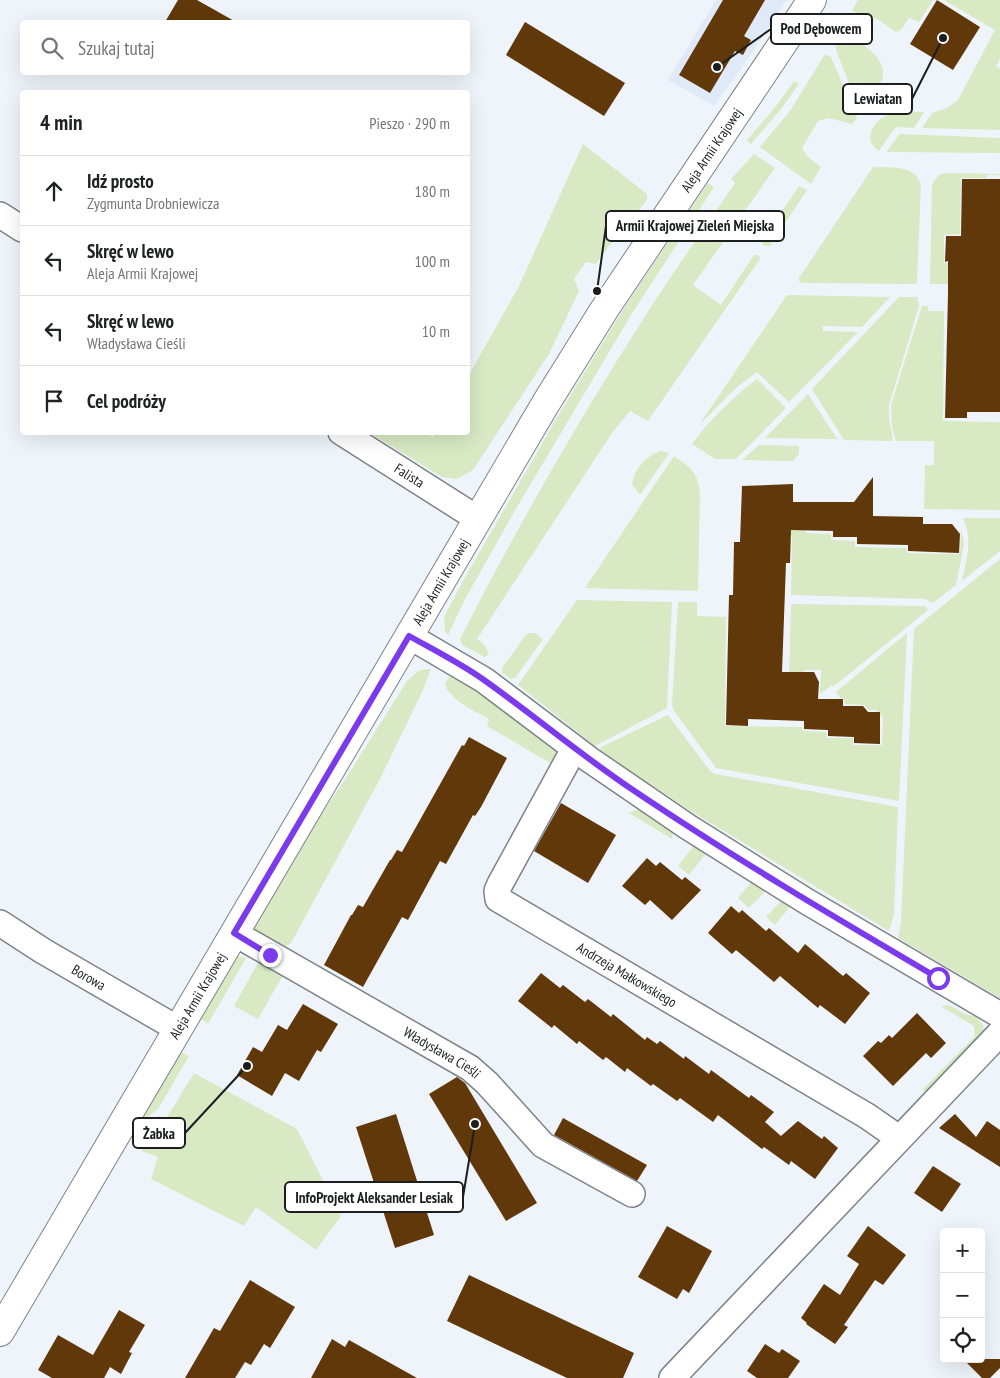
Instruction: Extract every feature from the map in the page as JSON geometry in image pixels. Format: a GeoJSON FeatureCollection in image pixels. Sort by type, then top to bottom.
{"type":"FeatureCollection","features":[{"type":"Feature","properties":{"kind":"street","name":"Aleja Armii Krajowej"},"geometry":{"type":"LineString","coordinates":[[0,1332],[546,403],[604,310],[812,0]]}},
{"type":"Feature","properties":{"kind":"street"},"geometry":{"type":"LineString","coordinates":[[0,215],[20,228]]}},
{"type":"Feature","properties":{"kind":"street","name":"Falista"},"geometry":{"type":"LineString","coordinates":[[347,435],[478,519]]}},
{"type":"Feature","properties":{"kind":"street"},"geometry":{"type":"LineString","coordinates":[[409,636],[448,657],[484,680],[574,749],[634,791],[754,869],[1000,1015]]}},
{"type":"Feature","properties":{"kind":"street","name":"Andrzeja Małkowskiego"},"geometry":{"type":"LineString","coordinates":[[574,749],[500,884],[498,899],[867,1116],[898,1139]]}},
{"type":"Feature","properties":{"kind":"street","name":"Borowa"},"geometry":{"type":"LineString","coordinates":[[0,923],[43,951],[178,1029]]}},
{"type":"Feature","properties":{"kind":"street","name":"Władysława Cieśli"},"geometry":{"type":"LineString","coordinates":[[234,933],[470,1068],[487,1082],[543,1145],[632,1194]]}},
{"type":"Feature","properties":{"kind":"street"},"geometry":{"type":"LineString","coordinates":[[672,1378],[1000,1033]]}},
{"type":"Feature","properties":{"kind":"shaded area"},"geometry":{"type":"Polygon","coordinates":[[[716,0],[787,0],[714,106],[668,80],[716,0]]]}},
{"type":"Feature","properties":{"kind":"green space"},"geometry":{"type":"Polygon","coordinates":[[[858,0],[933,0],[919,22],[909,18],[902,29],[896,32],[877,19],[852,11],[858,0]]]}},
{"type":"Feature","properties":{"kind":"green space"},"geometry":{"type":"Polygon","coordinates":[[[944,0],[1000,0],[1000,59],[996,66],[1000,69],[1000,130],[922,128],[932,113],[947,108],[958,100],[995,30],[944,0]]]}},
{"type":"Feature","properties":{"kind":"green space"},"geometry":{"type":"Polygon","coordinates":[[[839,30],[870,50],[881,63],[883,71],[882,80],[861,113],[836,50],[835,41],[839,30]]]}},
{"type":"Feature","properties":{"kind":"green space"},"geometry":{"type":"Polygon","coordinates":[[[825,54],[831,57],[857,118],[852,124],[829,118],[818,121],[802,148],[808,157],[821,167],[811,184],[760,147],[790,111],[825,54]]]}},
{"type":"Feature","properties":{"kind":"green space"},"geometry":{"type":"Polygon","coordinates":[[[794,81],[799,84],[781,109],[751,144],[747,140],[777,105],[794,81]]]}},
{"type":"Feature","properties":{"kind":"green space"},"geometry":{"type":"Polygon","coordinates":[[[904,112],[924,112],[914,128],[898,127],[894,129],[879,151],[874,147],[870,137],[874,126],[888,115],[904,112]]]}},
{"type":"Feature","properties":{"kind":"green space"},"geometry":{"type":"Polygon","coordinates":[[[900,134],[1000,138],[1000,153],[886,152],[900,134]]]}},
{"type":"Feature","properties":{"kind":"green space"},"geometry":{"type":"Polygon","coordinates":[[[583,144],[647,194],[647,200],[617,235],[596,264],[586,262],[574,279],[579,291],[549,354],[473,470],[457,479],[442,477],[373,435],[430,435],[433,437],[434,435],[470,435],[470,373],[519,286],[583,144]]]}},
{"type":"Feature","properties":{"kind":"green space"},"geometry":{"type":"Polygon","coordinates":[[[754,154],[775,168],[693,285],[721,305],[754,255],[759,255],[760,259],[648,421],[630,411],[612,433],[477,639],[484,644],[489,654],[485,657],[462,645],[460,639],[524,518],[570,438],[653,304],[735,183],[731,179],[754,154]]]}},
{"type":"Feature","properties":{"kind":"green space"},"geometry":{"type":"Polygon","coordinates":[[[873,167],[907,170],[918,178],[921,184],[917,282],[915,284],[802,283],[799,281],[799,278],[873,167]]]}},
{"type":"Feature","properties":{"kind":"green space"},"geometry":{"type":"Polygon","coordinates":[[[946,173],[1000,175],[987,175],[987,178],[961,178],[960,234],[944,235],[944,263],[951,263],[951,284],[930,284],[932,184],[939,175],[946,173]]]}},
{"type":"Feature","properties":{"kind":"green space"},"geometry":{"type":"Polygon","coordinates":[[[708,183],[714,187],[631,315],[517,507],[465,599],[448,635],[445,631],[444,617],[463,581],[562,409],[623,310],[708,183]]]}},
{"type":"Feature","properties":{"kind":"green space"},"geometry":{"type":"Polygon","coordinates":[[[799,186],[807,190],[770,246],[763,245],[762,241],[799,186]]]}},
{"type":"Feature","properties":{"kind":"green space"},"geometry":{"type":"Polygon","coordinates":[[[787,295],[890,297],[862,327],[823,326],[823,331],[858,332],[789,402],[757,372],[736,388],[699,425],[787,295]]]}},
{"type":"Feature","properties":{"kind":"green space"},"geometry":{"type":"Polygon","coordinates":[[[899,297],[917,297],[919,306],[889,405],[893,441],[844,440],[812,389],[899,297]]]}},
{"type":"Feature","properties":{"kind":"green space"},"geometry":{"type":"Polygon","coordinates":[[[922,306],[928,306],[928,311],[944,311],[943,421],[1000,422],[1000,510],[924,509],[925,465],[934,465],[934,441],[896,441],[892,428],[891,405],[922,306]]]}},
{"type":"Feature","properties":{"kind":"green space"},"geometry":{"type":"Polygon","coordinates":[[[757,379],[786,408],[736,459],[715,459],[692,444],[722,409],[757,379]]]}},
{"type":"Feature","properties":{"kind":"green space"},"geometry":{"type":"Polygon","coordinates":[[[808,394],[837,439],[765,438],[808,394]]]}},
{"type":"Feature","properties":{"kind":"green space"},"geometry":{"type":"Polygon","coordinates":[[[759,445],[799,446],[799,454],[793,461],[742,460],[759,445]]]}},
{"type":"Feature","properties":{"kind":"green space"},"geometry":{"type":"Polygon","coordinates":[[[661,451],[669,453],[640,495],[632,484],[635,473],[646,459],[661,451]]]}},
{"type":"Feature","properties":{"kind":"green space"},"geometry":{"type":"Polygon","coordinates":[[[674,456],[695,475],[700,492],[698,591],[585,588],[674,456]]]}},
{"type":"Feature","properties":{"kind":"green space"},"geometry":{"type":"Polygon","coordinates":[[[963,518],[1000,518],[1000,551],[962,581],[968,542],[963,518]]]}},
{"type":"Feature","properties":{"kind":"green space"},"geometry":{"type":"Polygon","coordinates":[[[786,524],[806,524],[806,533],[831,534],[831,540],[855,541],[855,547],[906,548],[907,553],[960,554],[961,528],[964,544],[956,585],[933,603],[925,599],[791,595],[792,536],[786,535],[786,524]]]}},
{"type":"Feature","properties":{"kind":"green space"},"geometry":{"type":"Polygon","coordinates":[[[1000,559],[1000,998],[898,938],[901,922],[914,629],[1000,559]]]}},
{"type":"Feature","properties":{"kind":"green space"},"geometry":{"type":"Polygon","coordinates":[[[577,600],[672,602],[667,708],[595,746],[518,685],[577,600]]]}},
{"type":"Feature","properties":{"kind":"green space"},"geometry":{"type":"Polygon","coordinates":[[[678,602],[697,602],[697,616],[726,617],[725,726],[802,727],[802,731],[826,732],[827,738],[853,738],[853,745],[882,745],[883,717],[876,710],[869,710],[864,705],[845,704],[844,698],[840,698],[836,692],[907,633],[899,801],[716,768],[674,711],[672,705],[678,602]]]}},
{"type":"Feature","properties":{"kind":"green space"},"geometry":{"type":"Polygon","coordinates":[[[791,604],[925,606],[928,610],[833,687],[832,685],[820,694],[821,670],[804,670],[803,690],[789,676],[791,604]]]}},
{"type":"Feature","properties":{"kind":"green space"},"geometry":{"type":"Polygon","coordinates":[[[529,633],[535,633],[543,639],[515,678],[511,679],[502,673],[502,668],[529,633]]]}},
{"type":"Feature","properties":{"kind":"green space"},"geometry":{"type":"Polygon","coordinates":[[[431,669],[423,690],[380,779],[291,943],[283,948],[254,937],[252,927],[299,848],[348,775],[407,681],[418,671],[431,669]]]}},
{"type":"Feature","properties":{"kind":"green space"},"geometry":{"type":"Polygon","coordinates":[[[456,674],[563,755],[557,767],[487,726],[489,719],[451,695],[445,684],[450,675],[456,674]]]}},
{"type":"Feature","properties":{"kind":"green space"},"geometry":{"type":"Polygon","coordinates":[[[668,715],[711,772],[716,774],[898,807],[894,915],[889,931],[694,813],[600,751],[601,747],[668,715]]]}},
{"type":"Feature","properties":{"kind":"green space"},"geometry":{"type":"Polygon","coordinates":[[[638,809],[673,831],[672,839],[629,813],[638,809]]]}},
{"type":"Feature","properties":{"kind":"green space"},"geometry":{"type":"Polygon","coordinates":[[[695,844],[708,851],[689,875],[678,866],[695,844]]]}},
{"type":"Feature","properties":{"kind":"green space"},"geometry":{"type":"Polygon","coordinates":[[[754,879],[766,887],[763,894],[749,908],[738,898],[754,879]]]}},
{"type":"Feature","properties":{"kind":"green space"},"geometry":{"type":"Polygon","coordinates":[[[783,897],[793,903],[775,925],[766,917],[783,897]]]}},
{"type":"Feature","properties":{"kind":"green space"},"geometry":{"type":"Polygon","coordinates":[[[236,956],[246,958],[208,1024],[201,1019],[201,1014],[236,956]]]}},
{"type":"Feature","properties":{"kind":"green space"},"geometry":{"type":"Polygon","coordinates":[[[261,961],[283,975],[258,1019],[234,1006],[258,963],[261,961]]]}},
{"type":"Feature","properties":{"kind":"green space"},"geometry":{"type":"Polygon","coordinates":[[[946,1005],[966,1014],[976,1016],[983,1025],[984,1035],[928,1091],[922,1090],[975,1036],[974,1026],[942,1007],[946,1005]]]}},
{"type":"Feature","properties":{"kind":"green space"},"geometry":{"type":"Polygon","coordinates":[[[181,1052],[189,1056],[158,1109],[145,1119],[142,1116],[181,1052]]]}},
{"type":"Feature","properties":{"kind":"green space"},"geometry":{"type":"Polygon","coordinates":[[[194,1073],[297,1129],[341,1216],[316,1250],[256,1207],[244,1226],[151,1179],[158,1157],[141,1151],[147,1139],[164,1122],[194,1073]]]}},
{"type":"Feature","properties":{"kind":"building"},"geometry":{"type":"Polygon","coordinates":[[[178,0],[197,0],[232,20],[166,20],[178,0]]]}},
{"type":"Feature","properties":{"kind":"building"},"geometry":{"type":"Polygon","coordinates":[[[723,0],[765,0],[744,36],[751,40],[743,55],[735,51],[710,93],[679,75],[723,0]]]}},
{"type":"Feature","properties":{"kind":"building"},"geometry":{"type":"Polygon","coordinates":[[[937,0],[980,27],[953,70],[910,44],[937,0]]]}},
{"type":"Feature","properties":{"kind":"building"},"geometry":{"type":"Polygon","coordinates":[[[525,22],[625,83],[604,116],[506,55],[525,22]]]}},
{"type":"Feature","properties":{"kind":"building"},"geometry":{"type":"Polygon","coordinates":[[[962,179],[1000,179],[1000,412],[967,412],[967,418],[945,418],[948,293],[948,261],[945,262],[946,236],[961,236],[962,179]]]}},
{"type":"Feature","properties":{"kind":"building"},"geometry":{"type":"Polygon","coordinates":[[[873,477],[873,516],[923,517],[923,524],[952,524],[960,534],[959,553],[908,551],[908,545],[857,544],[857,537],[833,537],[833,531],[791,530],[790,563],[786,563],[782,672],[814,672],[819,682],[818,699],[843,699],[843,706],[863,706],[868,712],[880,712],[880,744],[854,743],[854,737],[828,736],[828,730],[804,729],[804,721],[748,719],[748,726],[726,725],[729,595],[733,595],[734,542],[740,542],[742,486],[793,484],[793,502],[854,502],[873,477]]]}},
{"type":"Feature","properties":{"kind":"building"},"geometry":{"type":"Polygon","coordinates":[[[469,737],[507,758],[481,807],[475,816],[473,815],[446,864],[440,861],[408,920],[402,917],[363,987],[324,965],[351,915],[358,905],[363,907],[397,850],[402,852],[462,745],[464,746],[469,737]]]}},
{"type":"Feature","properties":{"kind":"building"},"geometry":{"type":"Polygon","coordinates":[[[561,803],[616,835],[588,883],[534,851],[561,803]]]}},
{"type":"Feature","properties":{"kind":"building"},"geometry":{"type":"Polygon","coordinates":[[[647,858],[656,866],[660,862],[682,880],[685,877],[701,890],[672,920],[650,900],[645,905],[622,886],[647,858]]]}},
{"type":"Feature","properties":{"kind":"building"},"geometry":{"type":"Polygon","coordinates":[[[731,906],[739,913],[742,910],[766,931],[769,928],[798,953],[805,944],[843,976],[846,973],[870,993],[845,1024],[820,1005],[818,1008],[780,976],[774,982],[736,950],[732,954],[708,933],[731,906]]]}},
{"type":"Feature","properties":{"kind":"building"},"geometry":{"type":"Polygon","coordinates":[[[541,973],[560,988],[563,985],[585,1002],[588,999],[611,1017],[613,1014],[645,1040],[647,1037],[657,1044],[660,1041],[684,1059],[685,1056],[709,1074],[711,1070],[749,1098],[751,1095],[774,1112],[765,1122],[781,1136],[798,1121],[822,1139],[824,1136],[838,1148],[815,1179],[791,1161],[789,1165],[764,1147],[762,1149],[718,1115],[713,1122],[680,1098],[677,1101],[653,1084],[651,1086],[627,1068],[625,1072],[606,1057],[603,1060],[579,1041],[577,1044],[554,1025],[552,1028],[518,1001],[541,973]]]}},
{"type":"Feature","properties":{"kind":"building"},"geometry":{"type":"Polygon","coordinates":[[[303,1004],[338,1024],[321,1052],[317,1050],[299,1081],[285,1073],[272,1096],[237,1075],[253,1047],[262,1052],[278,1025],[287,1030],[303,1004]]]}},
{"type":"Feature","properties":{"kind":"building"},"geometry":{"type":"Polygon","coordinates":[[[917,1013],[946,1043],[931,1058],[926,1053],[893,1086],[863,1056],[878,1041],[881,1043],[889,1035],[892,1038],[917,1013]]]}},
{"type":"Feature","properties":{"kind":"building"},"geometry":{"type":"Polygon","coordinates":[[[457,1077],[465,1083],[537,1203],[506,1221],[429,1094],[457,1077]]]}},
{"type":"Feature","properties":{"kind":"building"},"geometry":{"type":"Polygon","coordinates":[[[396,1114],[434,1235],[395,1248],[356,1127],[396,1114]]]}},
{"type":"Feature","properties":{"kind":"building"},"geometry":{"type":"Polygon","coordinates":[[[955,1114],[976,1137],[987,1121],[1000,1130],[1000,1167],[939,1128],[955,1114]]]}},
{"type":"Feature","properties":{"kind":"building"},"geometry":{"type":"Polygon","coordinates":[[[563,1118],[647,1165],[637,1181],[554,1135],[563,1118]]]}},
{"type":"Feature","properties":{"kind":"building"},"geometry":{"type":"Polygon","coordinates":[[[933,1166],[961,1184],[942,1212],[914,1193],[933,1166]]]}},
{"type":"Feature","properties":{"kind":"building"},"geometry":{"type":"Polygon","coordinates":[[[667,1226],[712,1251],[689,1293],[683,1289],[677,1299],[638,1277],[667,1226]]]}},
{"type":"Feature","properties":{"kind":"building"},"geometry":{"type":"Polygon","coordinates":[[[868,1226],[906,1255],[883,1285],[875,1280],[844,1325],[848,1327],[835,1344],[806,1324],[801,1318],[824,1284],[840,1295],[859,1264],[847,1256],[868,1226]]]}},
{"type":"Feature","properties":{"kind":"building"},"geometry":{"type":"Polygon","coordinates":[[[469,1275],[634,1353],[623,1378],[567,1378],[447,1321],[469,1275]]]}},
{"type":"Feature","properties":{"kind":"building"},"geometry":{"type":"Polygon","coordinates":[[[250,1280],[295,1307],[270,1348],[264,1344],[251,1365],[245,1362],[235,1378],[185,1378],[214,1328],[220,1331],[250,1280]]]}},
{"type":"Feature","properties":{"kind":"building"},"geometry":{"type":"Polygon","coordinates":[[[119,1310],[145,1325],[129,1352],[132,1353],[121,1374],[110,1367],[104,1378],[52,1378],[38,1370],[58,1335],[93,1355],[119,1310]]]}},
{"type":"Feature","properties":{"kind":"building"},"geometry":{"type":"Polygon","coordinates":[[[332,1339],[345,1347],[349,1340],[417,1378],[311,1378],[332,1339]]]}},
{"type":"Feature","properties":{"kind":"building"},"geometry":{"type":"Polygon","coordinates":[[[765,1344],[779,1353],[782,1349],[800,1361],[788,1378],[757,1378],[747,1371],[765,1344]]]}},
{"type":"Feature","properties":{"kind":"building"},"geometry":{"type":"Polygon","coordinates":[[[985,1359],[1000,1359],[1000,1368],[990,1378],[982,1378],[967,1363],[985,1363],[985,1359]]]}},
{"type":"Feature","properties":{"kind":"place","name":"Lewiatan"},"geometry":{"type":"Point","coordinates":[943,38]}},
{"type":"Feature","properties":{"kind":"place","name":"Pod Dębowcem"},"geometry":{"type":"Point","coordinates":[717,67]}},
{"type":"Feature","properties":{"kind":"place","name":"Armii Krajowej Zieleń Miejska"},"geometry":{"type":"Point","coordinates":[597,291]}},
{"type":"Feature","properties":{"kind":"place","name":"Żabka"},"geometry":{"type":"Point","coordinates":[247,1066]}},
{"type":"Feature","properties":{"kind":"place","name":"InfoProjekt Aleksander Lesiak"},"geometry":{"type":"Point","coordinates":[475,1124]}},
{"type":"Feature","properties":{"kind":"route"},"geometry":{"type":"LineString","coordinates":[[270,955],[234,933],[409,636],[448,657],[484,680],[590,760],[688,827],[938,978]]}}]}
